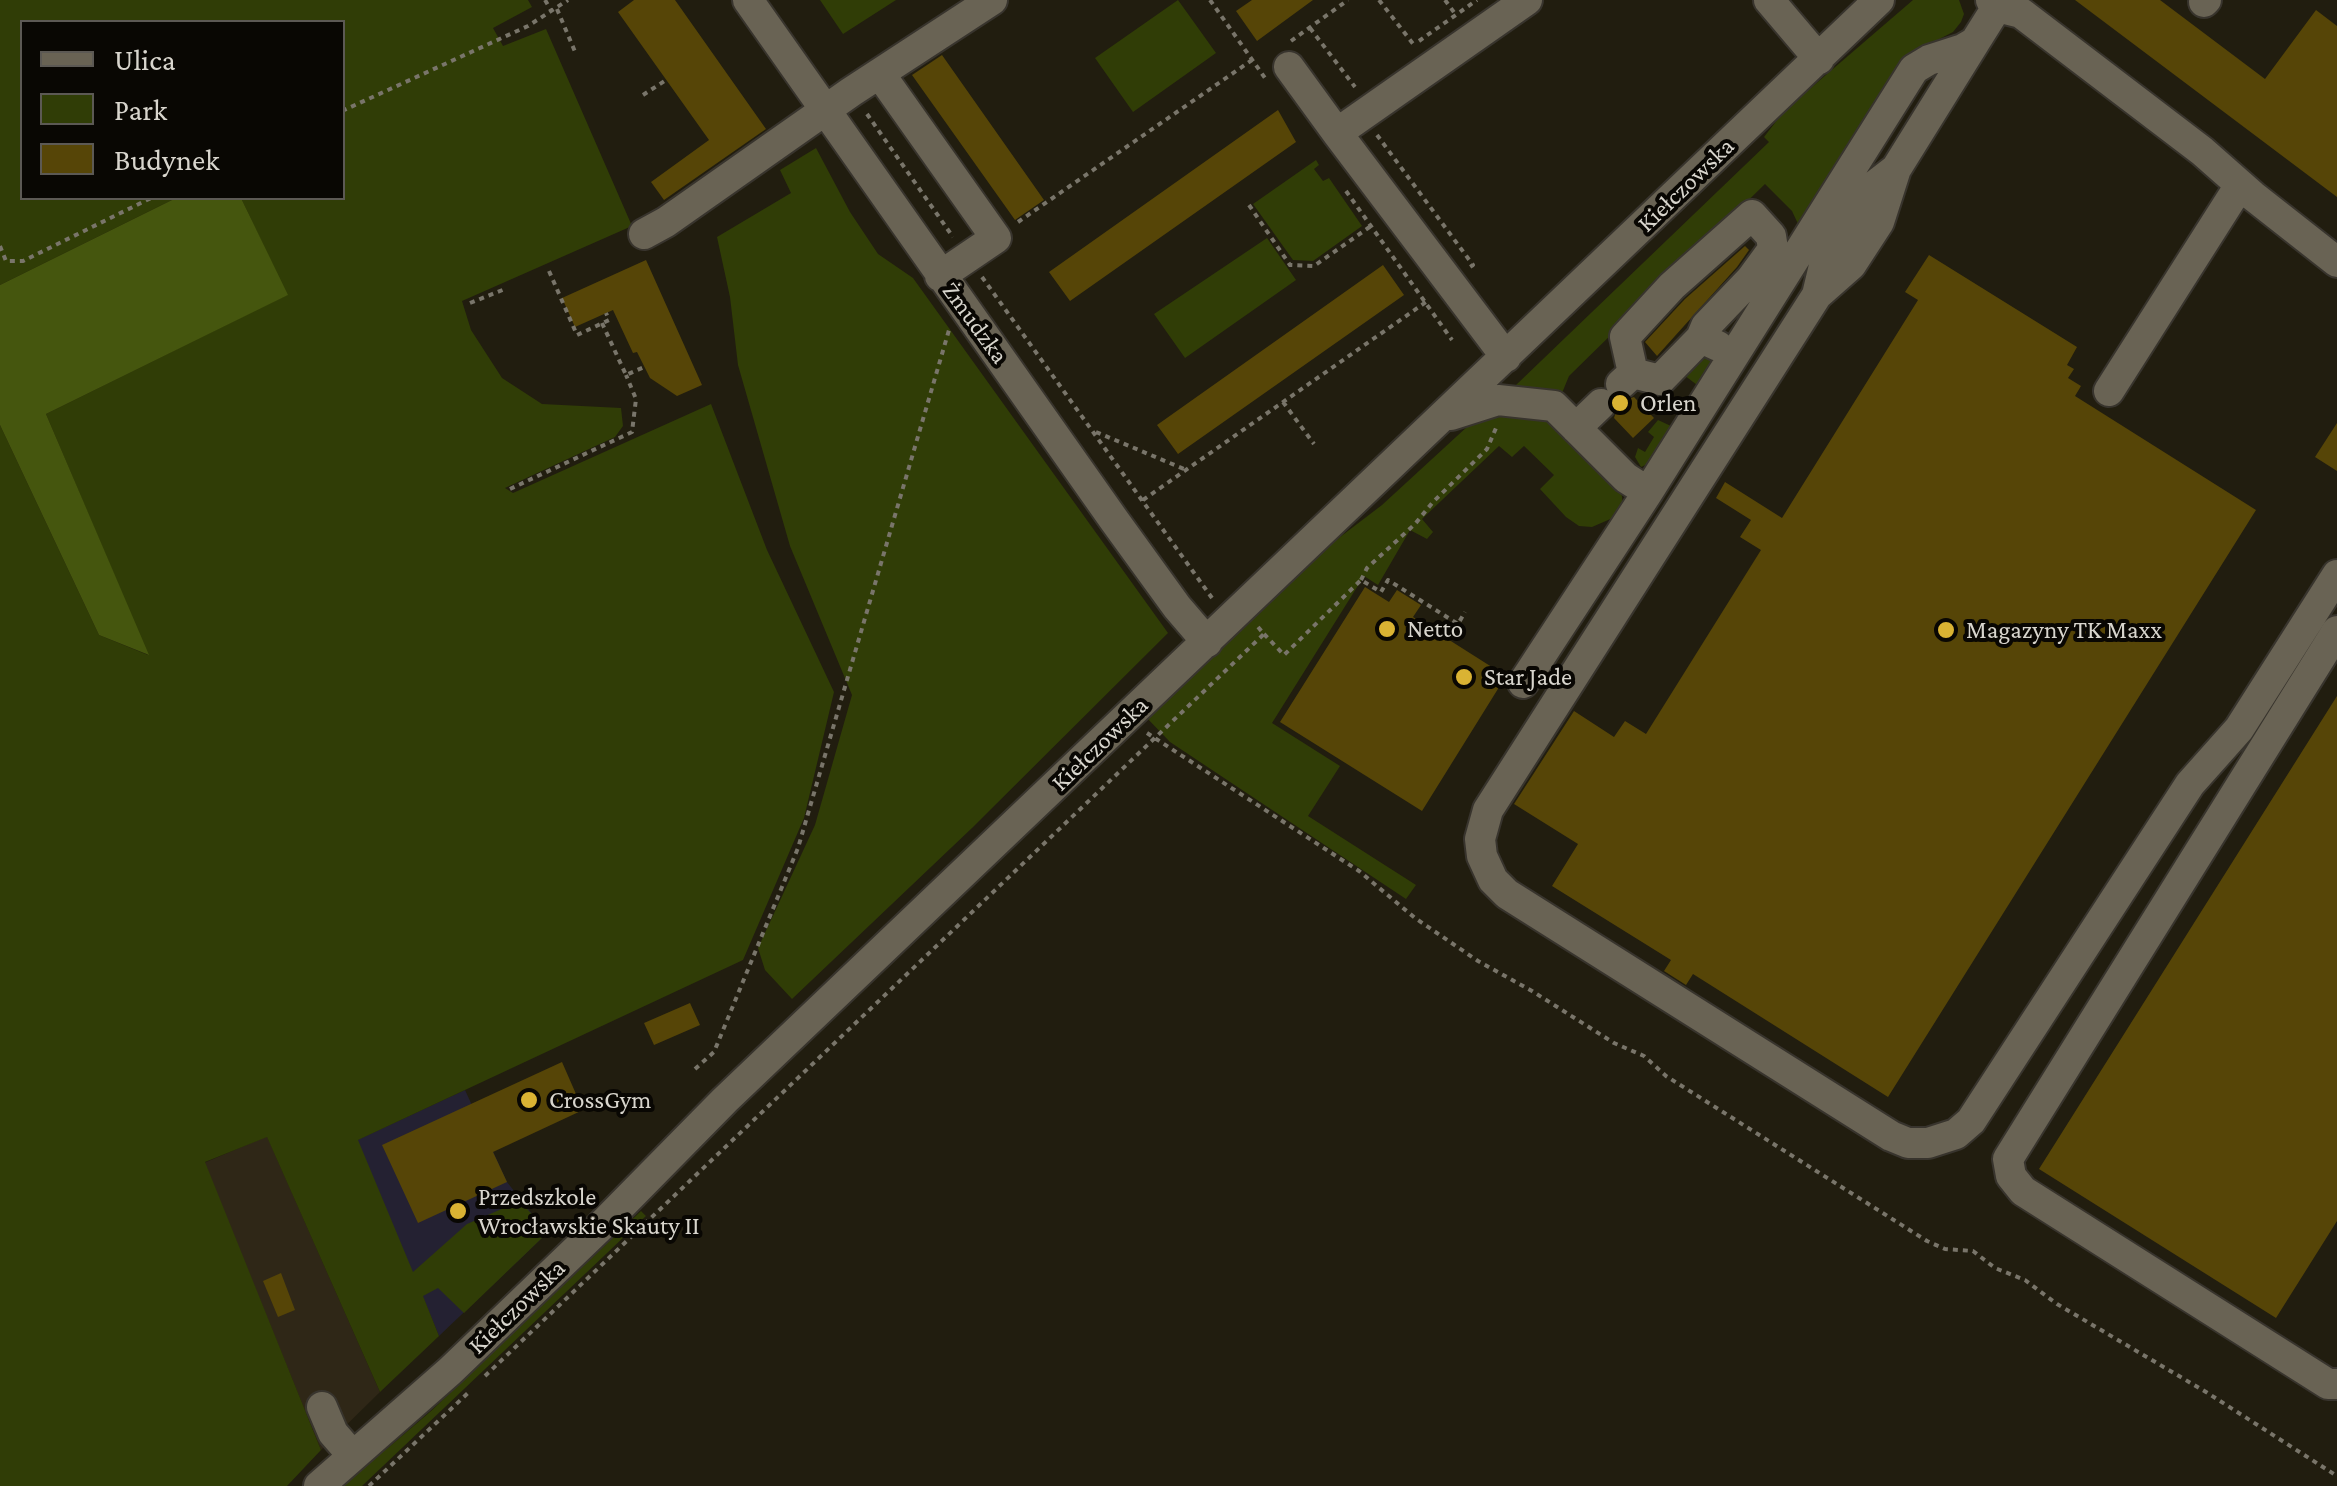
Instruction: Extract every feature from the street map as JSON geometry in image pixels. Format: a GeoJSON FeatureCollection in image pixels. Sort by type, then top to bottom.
{"type":"FeatureCollection","features":[{"type":"Feature","properties":{"kind":"street","name":"Żmudzka"},"geometry":{"type":"LineString","coordinates":[[748,0],[940,276],[1177,607],[1207,642]]}},
{"type":"Feature","properties":{"kind":"street"},"geometry":{"type":"LineString","coordinates":[[644,234],[992,0]]}},
{"type":"Feature","properties":{"kind":"street"},"geometry":{"type":"LineString","coordinates":[[1337,133],[1527,0]]}},
{"type":"Feature","properties":{"kind":"street"},"geometry":{"type":"LineString","coordinates":[[1769,0],[1819,59]]}},
{"type":"Feature","properties":{"kind":"street","name":"Kiełczowska"},"geometry":{"type":"LineString","coordinates":[[319,1486],[478,1345],[725,1100],[1879,0]]}},
{"type":"Feature","properties":{"kind":"street"},"geometry":{"type":"LineString","coordinates":[[2337,262],[2202,150],[2021,13],[1994,3],[1975,42],[1896,169],[1879,222],[1851,265],[1817,295],[1488,810],[1480,839],[1487,871],[1507,894],[1891,1136],[1908,1143],[1928,1143],[1956,1134],[1972,1121],[2190,784],[2239,729],[2337,574]]}},
{"type":"Feature","properties":{"kind":"street"},"geometry":{"type":"LineString","coordinates":[[1522,682],[1648,492],[1914,69],[1975,42]]}},
{"type":"Feature","properties":{"kind":"street"},"geometry":{"type":"LineString","coordinates":[[1286,57],[1337,133],[1506,357]]}},
{"type":"Feature","properties":{"kind":"street"},"geometry":{"type":"LineString","coordinates":[[880,74],[996,238],[940,276]]}},
{"type":"Feature","properties":{"kind":"street"},"geometry":{"type":"LineString","coordinates":[[2109,391],[2240,184]]}},
{"type":"Feature","properties":{"kind":"street"},"geometry":{"type":"LineString","coordinates":[[1576,428],[1618,387],[1660,380],[1702,338],[1706,326],[1773,249],[1771,236],[1752,215],[1672,286],[1625,337],[1618,387]]}},
{"type":"Feature","properties":{"kind":"street"},"geometry":{"type":"LineString","coordinates":[[1702,338],[1733,354]]}},
{"type":"Feature","properties":{"kind":"street"},"geometry":{"type":"LineString","coordinates":[[1443,417],[1498,400],[1554,406],[1626,478],[1648,492]]}},
{"type":"Feature","properties":{"kind":"street"},"geometry":{"type":"LineString","coordinates":[[2337,631],[2008,1159],[2011,1176],[2022,1191],[2328,1384],[2337,1384]]}},
{"type":"Feature","properties":{"kind":"street"},"geometry":{"type":"LineString","coordinates":[[322,1406],[333,1433],[353,1456]]}},
{"type":"Feature","properties":{"kind":"path"},"geometry":{"type":"LineString","coordinates":[[544,0],[554,10],[576,54]]}},
{"type":"Feature","properties":{"kind":"path"},"geometry":{"type":"LineString","coordinates":[[345,109],[568,0]]}},
{"type":"Feature","properties":{"kind":"path"},"geometry":{"type":"LineString","coordinates":[[1286,57],[1310,28],[1348,0]]}},
{"type":"Feature","properties":{"kind":"path"},"geometry":{"type":"LineString","coordinates":[[1380,0],[1414,45]]}},
{"type":"Feature","properties":{"kind":"path"},"geometry":{"type":"LineString","coordinates":[[1445,0],[1456,15]]}},
{"type":"Feature","properties":{"kind":"path"},"geometry":{"type":"LineString","coordinates":[[1310,28],[1354,87]]}},
{"type":"Feature","properties":{"kind":"path"},"geometry":{"type":"LineString","coordinates":[[996,238],[1252,60]]}},
{"type":"Feature","properties":{"kind":"path"},"geometry":{"type":"LineString","coordinates":[[642,95],[666,80]]}},
{"type":"Feature","properties":{"kind":"path"},"geometry":{"type":"LineString","coordinates":[[852,92],[1210,598],[1220,597]]}},
{"type":"Feature","properties":{"kind":"path"},"geometry":{"type":"LineString","coordinates":[[0,265],[23,260],[147,200]]}},
{"type":"Feature","properties":{"kind":"path"},"geometry":{"type":"LineString","coordinates":[[1248,205],[1290,264],[1314,266],[1371,226]]}},
{"type":"Feature","properties":{"kind":"path"},"geometry":{"type":"LineString","coordinates":[[0,246],[6,261]]}},
{"type":"Feature","properties":{"kind":"path"},"geometry":{"type":"LineString","coordinates":[[549,271],[577,335],[609,320],[606,313]]}},
{"type":"Feature","properties":{"kind":"path"},"geometry":{"type":"LineString","coordinates":[[1142,500],[1450,284]]}},
{"type":"Feature","properties":{"kind":"path"},"geometry":{"type":"LineString","coordinates":[[470,303],[505,290]]}},
{"type":"Feature","properties":{"kind":"path"},"geometry":{"type":"LineString","coordinates":[[696,1069],[714,1052],[798,848],[951,324],[966,312]]}},
{"type":"Feature","properties":{"kind":"path"},"geometry":{"type":"LineString","coordinates":[[510,489],[632,432],[636,399],[602,323]]}},
{"type":"Feature","properties":{"kind":"path"},"geometry":{"type":"LineString","coordinates":[[626,375],[644,366]]}},
{"type":"Feature","properties":{"kind":"path"},"geometry":{"type":"LineString","coordinates":[[1283,402],[1314,444]]}},
{"type":"Feature","properties":{"kind":"path"},"geometry":{"type":"LineString","coordinates":[[1256,625],[1284,654],[1487,449],[1497,423]]}},
{"type":"Feature","properties":{"kind":"path"},"geometry":{"type":"LineString","coordinates":[[1091,430],[1186,470]]}},
{"type":"Feature","properties":{"kind":"path"},"geometry":{"type":"LineString","coordinates":[[1361,580],[1381,592],[1388,580],[1458,624],[1465,612]]}},
{"type":"Feature","properties":{"kind":"path"},"geometry":{"type":"LineString","coordinates":[[484,1378],[1264,634]]}},
{"type":"Feature","properties":{"kind":"path"},"geometry":{"type":"LineString","coordinates":[[1130,714],[1153,740],[1360,872],[1415,918],[1478,961],[1614,1044],[1644,1056],[1666,1076],[1927,1241],[1944,1249],[1973,1252],[1995,1268],[2026,1280],[2058,1304],[2337,1476]]}},
{"type":"Feature","properties":{"kind":"path"},"geometry":{"type":"LineString","coordinates":[[370,1486],[470,1391]]}},
{"type":"Feature","properties":{"kind":"shaded area","name":"Przedszkole Wrocławskie Skauty II"},"geometry":{"type":"Polygon","coordinates":[[[465,1090],[507,1182],[537,1220],[543,1237],[439,1336],[357,1140],[465,1090]]]}},
{"type":"Feature","properties":{"kind":"shaded area"},"geometry":{"type":"Polygon","coordinates":[[[267,1136],[380,1392],[321,1450],[204,1163],[267,1136]]]}},
{"type":"Feature","properties":{"kind":"green space"},"geometry":{"type":"Polygon","coordinates":[[[0,0],[528,0],[532,7],[493,28],[503,46],[546,29],[632,226],[462,301],[471,330],[502,378],[542,404],[621,408],[623,426],[615,437],[505,488],[513,493],[711,404],[767,550],[834,692],[804,818],[743,960],[358,1140],[413,1272],[467,1224],[520,1201],[537,1220],[543,1237],[464,1313],[438,1288],[423,1296],[439,1336],[380,1392],[267,1137],[205,1162],[321,1450],[287,1486],[0,1486],[0,425],[99,635],[148,655],[46,414],[287,295],[242,200],[345,200],[345,20],[20,20],[20,200],[172,200],[0,285],[0,0]]]}},
{"type":"Feature","properties":{"kind":"green space"},"geometry":{"type":"Polygon","coordinates":[[[820,0],[896,0],[843,34],[820,0]]]}},
{"type":"Feature","properties":{"kind":"green space"},"geometry":{"type":"Polygon","coordinates":[[[1178,0],[1216,53],[1133,112],[1095,58],[1178,0]]]}},
{"type":"Feature","properties":{"kind":"green space"},"geometry":{"type":"Polygon","coordinates":[[[1913,0],[1959,0],[1964,14],[1953,32],[1916,51],[1799,226],[1792,211],[1765,184],[1569,376],[1562,393],[1516,390],[1516,385],[1769,142],[1764,137],[1784,111],[1913,0]]]}},
{"type":"Feature","properties":{"kind":"green space"},"geometry":{"type":"Polygon","coordinates":[[[816,148],[878,254],[913,278],[1168,633],[972,828],[792,999],[765,970],[758,948],[815,825],[852,695],[790,546],[738,365],[730,297],[717,237],[791,193],[780,170],[816,148]]]}},
{"type":"Feature","properties":{"kind":"green space"},"geometry":{"type":"Polygon","coordinates":[[[1316,160],[1319,165],[1314,169],[1323,181],[1329,178],[1362,226],[1313,261],[1293,260],[1253,204],[1316,160]]]}},
{"type":"Feature","properties":{"kind":"green space"},"geometry":{"type":"Polygon","coordinates":[[[172,200],[242,200],[288,295],[46,414],[149,655],[99,635],[0,425],[0,285],[172,200]]]}},
{"type":"Feature","properties":{"kind":"green space"},"geometry":{"type":"Polygon","coordinates":[[[1267,238],[1296,280],[1185,358],[1154,314],[1267,238]]]}},
{"type":"Feature","properties":{"kind":"green space"},"geometry":{"type":"Polygon","coordinates":[[[1709,355],[1712,363],[1650,463],[1641,467],[1635,457],[1638,448],[1645,452],[1654,437],[1648,432],[1658,420],[1671,426],[1697,385],[1684,375],[1709,355]]]}},
{"type":"Feature","properties":{"kind":"green space"},"geometry":{"type":"Polygon","coordinates":[[[1481,414],[1544,415],[1621,489],[1623,505],[1615,517],[1592,527],[1579,526],[1540,489],[1554,475],[1524,446],[1512,457],[1499,446],[1422,519],[1433,532],[1427,539],[1410,530],[1378,585],[1364,576],[1272,723],[1340,766],[1308,816],[1416,885],[1406,899],[1170,742],[1145,716],[1319,553],[1382,505],[1481,414]]]}},
{"type":"Feature","properties":{"kind":"green space"},"geometry":{"type":"Polygon","coordinates":[[[641,1211],[646,1216],[362,1486],[334,1486],[431,1411],[641,1211]]]}},
{"type":"Feature","properties":{"kind":"building"},"geometry":{"type":"Polygon","coordinates":[[[634,0],[675,0],[766,129],[664,200],[651,182],[709,140],[618,12],[634,0]]]}},
{"type":"Feature","properties":{"kind":"building"},"geometry":{"type":"Polygon","coordinates":[[[1252,0],[1313,0],[1257,41],[1236,11],[1252,0]]]}},
{"type":"Feature","properties":{"kind":"building"},"geometry":{"type":"Polygon","coordinates":[[[2075,0],[2160,0],[2265,79],[2316,10],[2337,26],[2337,197],[2075,0]]]}},
{"type":"Feature","properties":{"kind":"building"},"geometry":{"type":"Polygon","coordinates":[[[942,55],[1044,200],[1015,220],[912,75],[942,55]]]}},
{"type":"Feature","properties":{"kind":"building"},"geometry":{"type":"Polygon","coordinates":[[[1278,110],[1296,142],[1070,301],[1049,272],[1278,110]]]}},
{"type":"Feature","properties":{"kind":"building"},"geometry":{"type":"Polygon","coordinates":[[[1745,246],[1749,250],[1737,267],[1657,356],[1645,342],[1685,299],[1745,246]]]}},
{"type":"Feature","properties":{"kind":"building","name":"Magazyny TK Maxx"},"geometry":{"type":"Polygon","coordinates":[[[1929,255],[2077,347],[2067,365],[2074,369],[2068,378],[2081,386],[2075,396],[2256,510],[1888,1097],[1693,974],[1686,985],[1664,971],[1671,960],[1552,886],[1578,844],[1514,804],[1574,711],[1614,737],[1625,721],[1646,734],[1761,550],[1740,537],[1751,520],[1716,498],[1725,482],[1782,518],[1918,300],[1905,292],[1929,255]]]}},
{"type":"Feature","properties":{"kind":"building"},"geometry":{"type":"Polygon","coordinates":[[[646,260],[702,385],[677,396],[650,378],[613,310],[575,327],[562,298],[646,260]]]}},
{"type":"Feature","properties":{"kind":"building"},"geometry":{"type":"Polygon","coordinates":[[[1383,265],[1404,295],[1178,454],[1157,425],[1383,265]]]}},
{"type":"Feature","properties":{"kind":"building"},"geometry":{"type":"Polygon","coordinates":[[[1634,397],[1654,418],[1633,438],[1614,418],[1619,402],[1634,397]]]}},
{"type":"Feature","properties":{"kind":"building"},"geometry":{"type":"Polygon","coordinates":[[[2337,423],[2337,471],[2315,457],[2337,423]]]}},
{"type":"Feature","properties":{"kind":"building"},"geometry":{"type":"Polygon","coordinates":[[[1365,587],[1389,602],[1397,590],[1421,605],[1413,617],[1506,676],[1422,811],[1280,722],[1365,587]]]}},
{"type":"Feature","properties":{"kind":"building"},"geometry":{"type":"Polygon","coordinates":[[[2337,696],[2337,1221],[2276,1318],[2039,1169],[2337,696]]]}},
{"type":"Feature","properties":{"kind":"building"},"geometry":{"type":"Polygon","coordinates":[[[690,1003],[700,1025],[654,1045],[644,1023],[690,1003]]]}},
{"type":"Feature","properties":{"kind":"building"},"geometry":{"type":"Polygon","coordinates":[[[562,1062],[583,1110],[493,1152],[507,1182],[418,1223],[382,1145],[562,1062]]]}},
{"type":"Feature","properties":{"kind":"building"},"geometry":{"type":"Polygon","coordinates":[[[281,1273],[295,1310],[278,1317],[263,1281],[281,1273]]]}},
{"type":"Feature","properties":{"kind":"place","name":"Orlen"},"geometry":{"type":"Point","coordinates":[1620,403]}},
{"type":"Feature","properties":{"kind":"place","name":"Netto"},"geometry":{"type":"Point","coordinates":[1387,629]}},
{"type":"Feature","properties":{"kind":"place","name":"Magazyny TK Maxx"},"geometry":{"type":"Point","coordinates":[1946,630]}},
{"type":"Feature","properties":{"kind":"place","name":"Star Jade"},"geometry":{"type":"Point","coordinates":[1464,677]}},
{"type":"Feature","properties":{"kind":"place","name":"CrossGym"},"geometry":{"type":"Point","coordinates":[529,1100]}},
{"type":"Feature","properties":{"kind":"place","name":"Przedszkole Wrocławskie Skauty II"},"geometry":{"type":"Point","coordinates":[458,1211]}}]}
